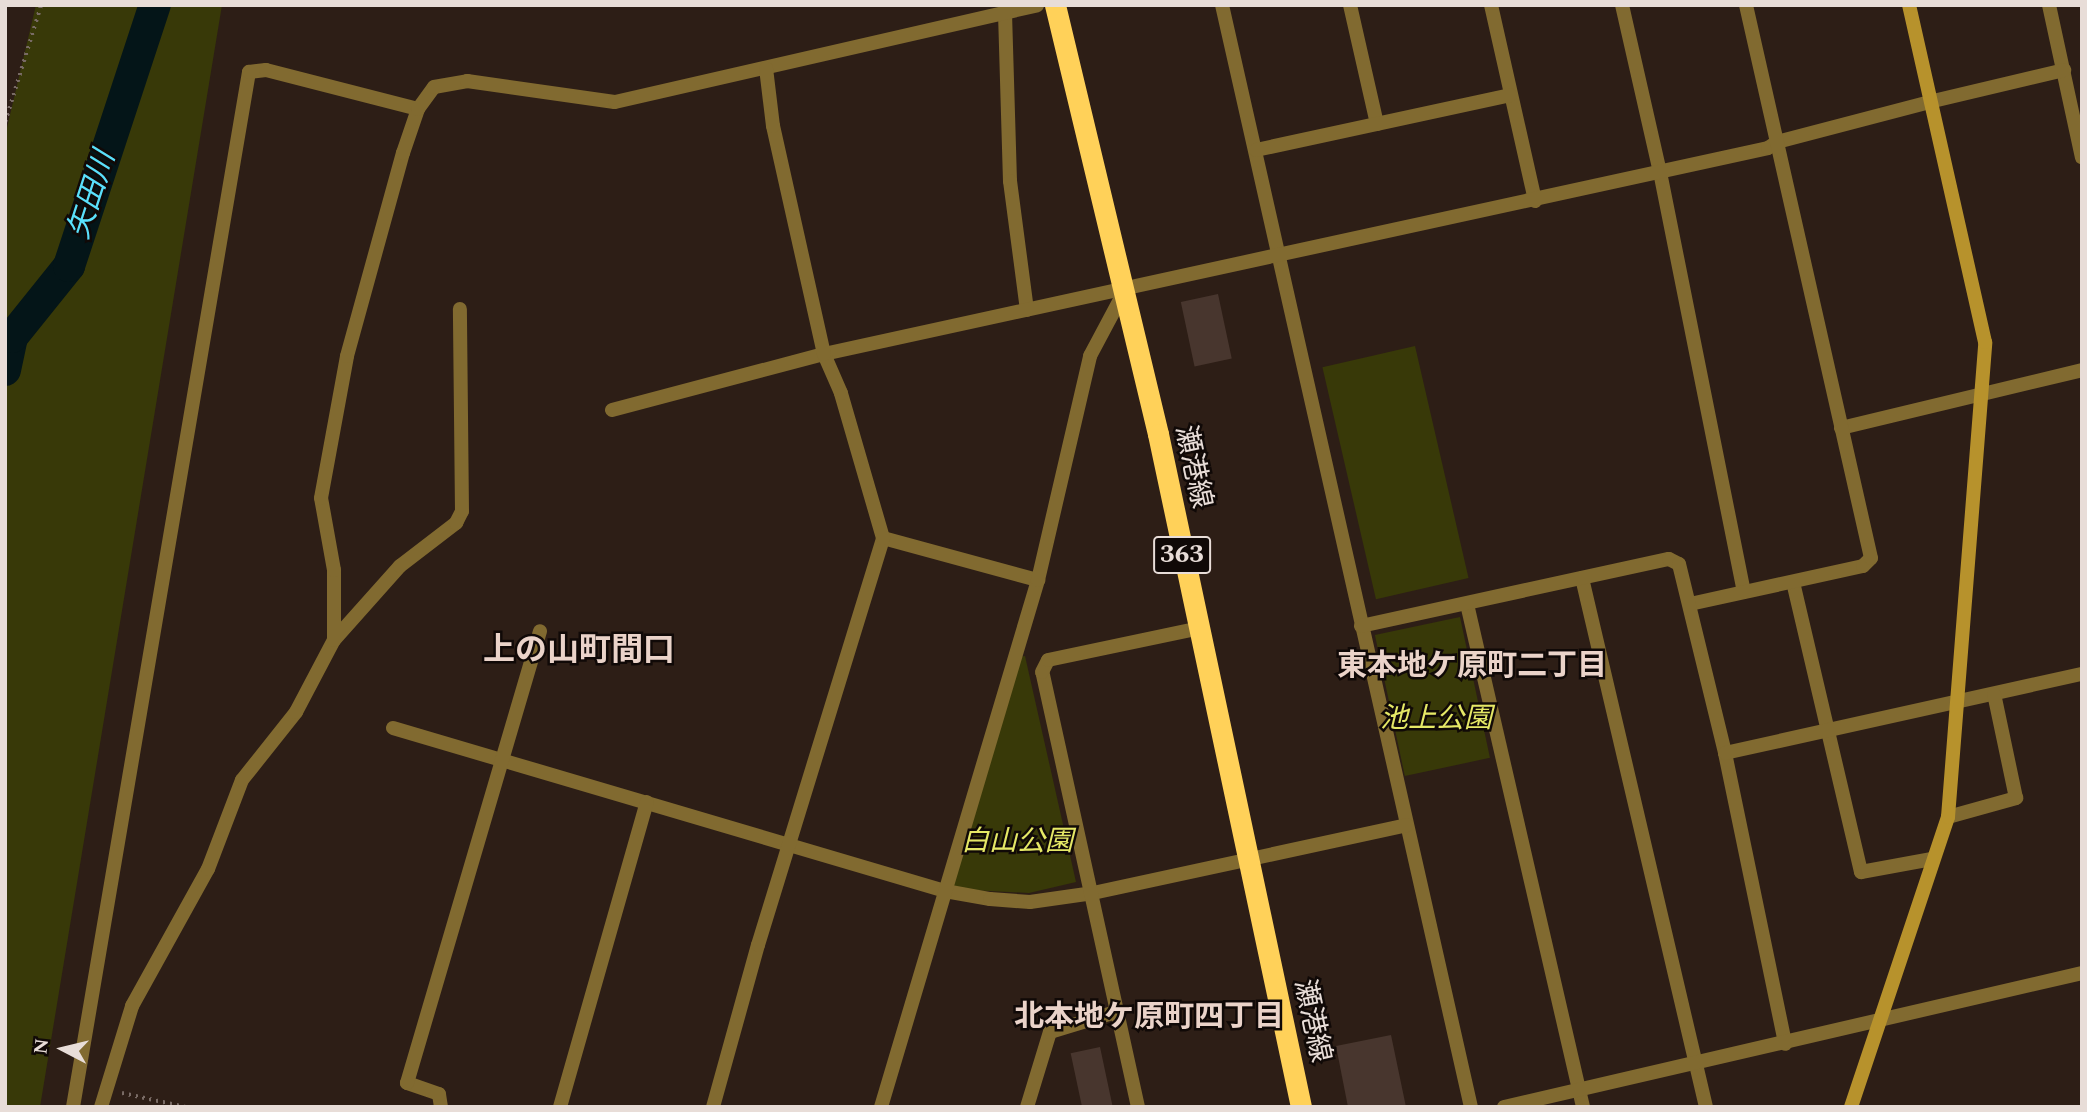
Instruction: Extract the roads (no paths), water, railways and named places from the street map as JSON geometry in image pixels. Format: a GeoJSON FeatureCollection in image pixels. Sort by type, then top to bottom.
{"type":"FeatureCollection","features":[{"type":"Feature","properties":{"kind":"highway","name":"瀬港線"},"geometry":{"type":"LineString","coordinates":[[1055,5],[1124,292],[1200,628],[1301,1107]]}},
{"type":"Feature","properties":{"kind":"street"},"geometry":{"type":"LineString","coordinates":[[334,640],[334,570],[321,498],[365,281],[418,109],[434,87],[467,82],[615,102],[1037,5]]}},
{"type":"Feature","properties":{"kind":"street"},"geometry":{"type":"LineString","coordinates":[[1222,5],[1471,1107]]}},
{"type":"Feature","properties":{"kind":"street"},"geometry":{"type":"LineString","coordinates":[[1350,5],[1377,124]]}},
{"type":"Feature","properties":{"kind":"street"},"geometry":{"type":"LineString","coordinates":[[1490,5],[1535,201]]}},
{"type":"Feature","properties":{"kind":"street"},"geometry":{"type":"LineString","coordinates":[[1622,5],[1660,172],[1744,592]]}},
{"type":"Feature","properties":{"kind":"street"},"geometry":{"type":"LineString","coordinates":[[1690,604],[1870,563],[1746,5]]}},
{"type":"Feature","properties":{"kind":"street"},"geometry":{"type":"LineString","coordinates":[[1851,1107],[1948,817],[1985,342],[1909,5]]}},
{"type":"Feature","properties":{"kind":"street"},"geometry":{"type":"LineString","coordinates":[[2049,5],[2082,157]]}},
{"type":"Feature","properties":{"kind":"street"},"geometry":{"type":"LineString","coordinates":[[1005,13],[1010,181],[1027,310]]}},
{"type":"Feature","properties":{"kind":"street"},"geometry":{"type":"LineString","coordinates":[[713,1107],[788,844],[883,538],[842,393],[824,354],[773,126],[766,68]]}},
{"type":"Feature","properties":{"kind":"street"},"geometry":{"type":"LineString","coordinates":[[73,1107],[249,72],[266,70],[418,109]]}},
{"type":"Feature","properties":{"kind":"street"},"geometry":{"type":"LineString","coordinates":[[612,410],[824,354],[1124,292],[1768,148],[1777,142],[1929,102],[2064,71]]}},
{"type":"Feature","properties":{"kind":"street"},"geometry":{"type":"LineString","coordinates":[[1256,150],[1510,95]]}},
{"type":"Feature","properties":{"kind":"street"},"geometry":{"type":"LineString","coordinates":[[881,1107],[1038,580],[1090,356],[1124,292]]}},
{"type":"Feature","properties":{"kind":"street"},"geometry":{"type":"LineString","coordinates":[[102,1107],[110,1089],[132,1006],[208,869],[242,780],[296,712],[334,640],[400,566],[456,523],[463,511],[460,309]]}},
{"type":"Feature","properties":{"kind":"street"},"geometry":{"type":"LineString","coordinates":[[1841,428],[2082,370]]}},
{"type":"Feature","properties":{"kind":"street"},"geometry":{"type":"LineString","coordinates":[[883,538],[1038,580]]}},
{"type":"Feature","properties":{"kind":"street"},"geometry":{"type":"LineString","coordinates":[[1361,626],[1669,559],[1679,564],[1725,753],[1785,1044]]}},
{"type":"Feature","properties":{"kind":"street"},"geometry":{"type":"LineString","coordinates":[[1582,578],[1706,1107]]}},
{"type":"Feature","properties":{"kind":"street"},"geometry":{"type":"LineString","coordinates":[[1793,582],[1831,729],[1861,872],[1932,859]]}},
{"type":"Feature","properties":{"kind":"street"},"geometry":{"type":"LineString","coordinates":[[1468,604],[1583,1107]]}},
{"type":"Feature","properties":{"kind":"street"},"geometry":{"type":"LineString","coordinates":[[1138,1107],[1093,893],[1042,672],[1048,660],[1200,628]]}},
{"type":"Feature","properties":{"kind":"street"},"geometry":{"type":"LineString","coordinates":[[441,1107],[439,1094],[407,1083],[540,631]]}},
{"type":"Feature","properties":{"kind":"street"},"geometry":{"type":"LineString","coordinates":[[1725,753],[2082,674]]}},
{"type":"Feature","properties":{"kind":"street"},"geometry":{"type":"LineString","coordinates":[[1948,817],[2016,798],[1994,694]]}},
{"type":"Feature","properties":{"kind":"street"},"geometry":{"type":"LineString","coordinates":[[393,728],[945,891],[1030,902],[1093,893],[1406,825]]}},
{"type":"Feature","properties":{"kind":"street"},"geometry":{"type":"LineString","coordinates":[[560,1107],[647,802]]}},
{"type":"Feature","properties":{"kind":"street"},"geometry":{"type":"LineString","coordinates":[[1504,1107],[1697,1065],[2082,973]]}},
{"type":"Feature","properties":{"kind":"street"},"geometry":{"type":"LineString","coordinates":[[1027,1107],[1050,1032],[1119,1011]]}},
{"type":"Feature","properties":{"kind":"waterway","name":"矢田川"},"geometry":{"type":"LineString","coordinates":[[5,370],[12,337],[69,266],[155,5]]}},
{"type":"Feature","properties":{"kind":"district","name":"上の山町間口"},"geometry":{"type":"Point","coordinates":[579,651]}},
{"type":"Feature","properties":{"kind":"district","name":"東本地ケ原町二丁目"},"geometry":{"type":"Point","coordinates":[1472,666]}},
{"type":"Feature","properties":{"kind":"district","name":"北本地ケ原町四丁目"},"geometry":{"type":"Point","coordinates":[1149,1017]}},
{"type":"Feature","properties":{"kind":"park label","name":"池上公園"},"geometry":{"type":"Point","coordinates":[1436,719]}},
{"type":"Feature","properties":{"kind":"park label","name":"白山公園"},"geometry":{"type":"Point","coordinates":[1017,842]}}]}
